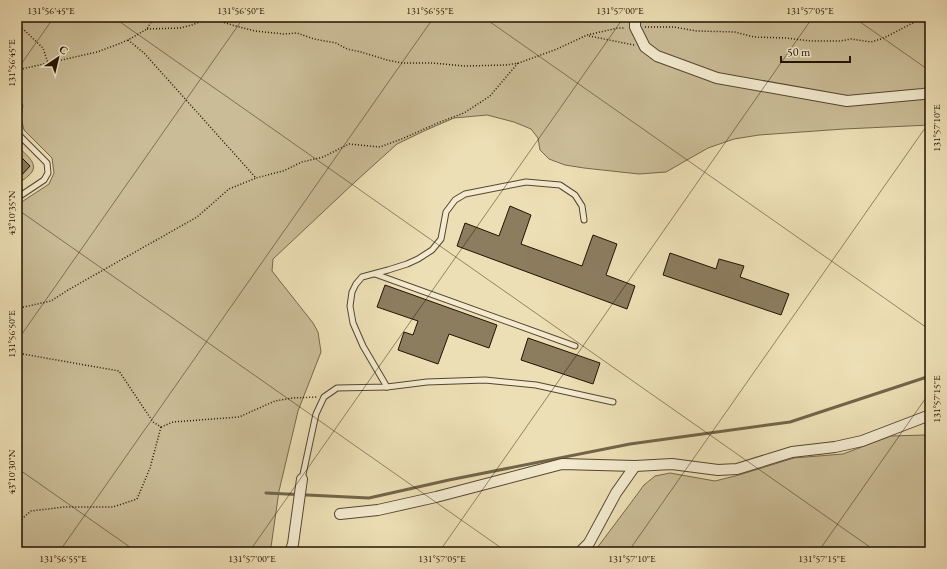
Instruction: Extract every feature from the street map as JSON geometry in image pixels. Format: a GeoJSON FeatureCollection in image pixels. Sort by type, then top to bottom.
{"type":"FeatureCollection","features":[{"type":"Feature","properties":{"kind":"street"},"geometry":{"type":"LineString","coordinates":[[635,22],[645,47],[657,56],[716,78],[847,101],[930,93]]}},
{"type":"Feature","properties":{"kind":"street"},"geometry":{"type":"LineString","coordinates":[[340,514],[378,510],[436,497],[562,464],[635,466],[672,464],[718,470],[737,469],[792,452],[835,447],[862,441],[930,414]]}},
{"type":"Feature","properties":{"kind":"street"},"geometry":{"type":"LineString","coordinates":[[580,552],[589,543],[616,493],[635,466]]}},
{"type":"Feature","properties":{"kind":"street"},"geometry":{"type":"LineString","coordinates":[[290,552],[293,544],[302,479]]}},
{"type":"Feature","properties":{"kind":"lane"},"geometry":{"type":"LineString","coordinates":[[17,133],[47,163],[48,173],[44,180],[17,198]]}},
{"type":"Feature","properties":{"kind":"lane"},"geometry":{"type":"LineString","coordinates":[[388,387],[363,346],[353,323],[350,306],[352,292],[362,277],[394,268],[418,259],[432,250],[441,239],[446,212],[455,200],[465,194],[526,182],[560,185],[575,194],[582,206],[584,220]]}},
{"type":"Feature","properties":{"kind":"lane"},"geometry":{"type":"LineString","coordinates":[[375,274],[575,346]]}},
{"type":"Feature","properties":{"kind":"lane"},"geometry":{"type":"LineString","coordinates":[[302,479],[316,414],[324,397],[337,388],[388,387],[427,382],[485,380],[536,385],[613,402]]}},
{"type":"Feature","properties":{"kind":"path"},"geometry":{"type":"LineString","coordinates":[[18,71],[97,52],[128,40],[147,28],[154,17]]}},
{"type":"Feature","properties":{"kind":"path"},"geometry":{"type":"LineString","coordinates":[[147,28],[180,28],[192,25],[209,17],[255,31],[284,34],[297,33],[314,39],[336,43],[347,49],[402,63],[432,62],[465,66],[506,65],[519,63],[557,49],[588,35],[618,28],[635,22],[651,26],[674,27],[697,31],[735,32],[754,37],[786,38],[811,41],[840,41],[851,39],[871,42],[884,38],[924,17]]}},
{"type":"Feature","properties":{"kind":"path"},"geometry":{"type":"LineString","coordinates":[[17,25],[43,48],[48,63]]}},
{"type":"Feature","properties":{"kind":"path"},"geometry":{"type":"LineString","coordinates":[[588,35],[645,47]]}},
{"type":"Feature","properties":{"kind":"path"},"geometry":{"type":"LineString","coordinates":[[128,40],[144,53],[256,178]]}},
{"type":"Feature","properties":{"kind":"path"},"geometry":{"type":"LineString","coordinates":[[17,308],[51,302],[68,290],[198,217],[229,189],[256,178],[283,171],[302,162],[323,157],[349,144],[380,147],[464,113],[490,96],[519,63]]}},
{"type":"Feature","properties":{"kind":"path"},"geometry":{"type":"LineString","coordinates":[[17,353],[119,371],[153,422],[161,427]]}},
{"type":"Feature","properties":{"kind":"path"},"geometry":{"type":"LineString","coordinates":[[161,427],[173,422],[239,417],[275,401],[309,396],[324,397]]}},
{"type":"Feature","properties":{"kind":"path"},"geometry":{"type":"LineString","coordinates":[[17,524],[31,511],[64,507],[113,507],[137,499],[150,468],[161,427]]}},
{"type":"Feature","properties":{"kind":"shaded area"},"geometry":{"type":"Polygon","coordinates":[[[17,17],[930,17],[930,125],[759,135],[734,139],[708,148],[666,172],[639,174],[565,165],[549,159],[540,150],[538,138],[531,129],[514,122],[487,115],[454,118],[424,131],[397,144],[273,259],[272,271],[313,323],[318,332],[321,352],[298,411],[279,491],[270,552],[17,552],[17,205],[49,184],[54,173],[52,158],[24,130],[21,118],[23,105],[17,99],[17,17]]]}},
{"type":"Feature","properties":{"kind":"shaded area"},"geometry":{"type":"Polygon","coordinates":[[[17,146],[33,164],[32,172],[22,180],[17,180],[30,166],[17,153],[17,146]]]}},
{"type":"Feature","properties":{"kind":"shaded area"},"geometry":{"type":"Polygon","coordinates":[[[930,433],[930,552],[594,552],[644,485],[655,476],[670,473],[715,481],[794,458],[843,454],[891,436],[925,435],[930,433]]]}},
{"type":"Feature","properties":{"kind":"building"},"geometry":{"type":"Polygon","coordinates":[[[17,153],[30,166],[17,180],[17,153]]]}},
{"type":"Feature","properties":{"kind":"building"},"geometry":{"type":"Polygon","coordinates":[[[510,206],[531,215],[521,244],[582,266],[593,235],[617,244],[606,275],[635,286],[627,309],[457,246],[465,223],[499,236],[510,206]]]}},
{"type":"Feature","properties":{"kind":"building"},"geometry":{"type":"Polygon","coordinates":[[[670,253],[716,269],[719,259],[744,266],[740,277],[789,294],[781,315],[663,275],[670,253]]]}},
{"type":"Feature","properties":{"kind":"building"},"geometry":{"type":"Polygon","coordinates":[[[385,285],[497,325],[489,348],[449,334],[438,364],[398,350],[404,332],[413,335],[418,321],[377,307],[385,285]]]}},
{"type":"Feature","properties":{"kind":"building"},"geometry":{"type":"Polygon","coordinates":[[[528,338],[600,363],[593,384],[521,360],[528,338]]]}},
{"type":"Feature","properties":{"kind":"waterway"},"geometry":{"type":"LineString","coordinates":[[266,493],[369,498],[449,480],[630,444],[790,422],[930,376]]}}]}
